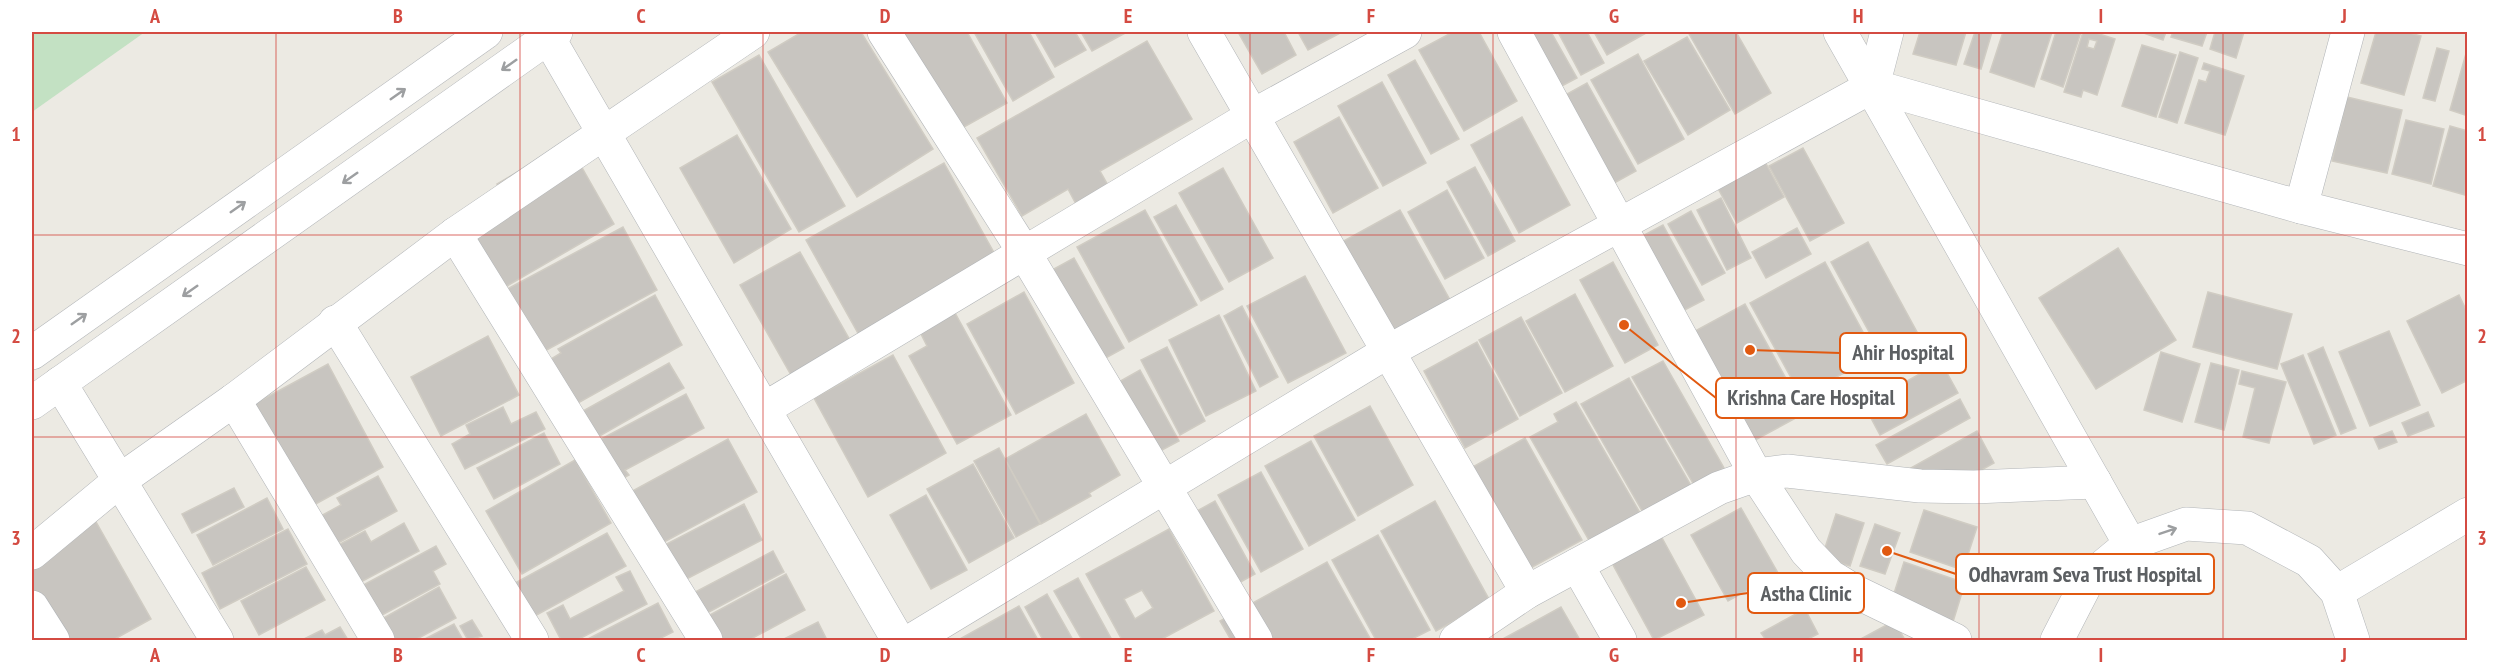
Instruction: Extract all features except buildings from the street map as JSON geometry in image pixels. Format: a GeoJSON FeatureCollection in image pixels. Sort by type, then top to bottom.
{"type":"FeatureCollection","features":[{"type":"Feature","properties":{"kind":"street"},"geometry":{"type":"LineString","coordinates":[[32,353],[486,32]]}},
{"type":"Feature","properties":{"kind":"street"},"geometry":{"type":"LineString","coordinates":[[32,553],[119,481],[234,400],[455,234],[603,131],[753,32]]}},
{"type":"Feature","properties":{"kind":"street"},"geometry":{"type":"LineString","coordinates":[[884,32],[1024,252],[1256,640]]}},
{"type":"Feature","properties":{"kind":"street"},"geometry":{"type":"LineString","coordinates":[[1204,32],[1254,115],[1527,592]]}},
{"type":"Feature","properties":{"kind":"street"},"geometry":{"type":"LineString","coordinates":[[764,409],[1254,115],[1405,32]]}},
{"type":"Feature","properties":{"kind":"street"},"geometry":{"type":"LineString","coordinates":[[1514,32],[1621,224],[1756,475],[1806,551],[1830,576],[1856,592],[1955,640]]}},
{"type":"Feature","properties":{"kind":"street"},"geometry":{"type":"LineString","coordinates":[[1840,32],[1873,86],[2130,544]]}},
{"type":"Feature","properties":{"kind":"street"},"geometry":{"type":"LineString","coordinates":[[1873,86],[1887,32]]}},
{"type":"Feature","properties":{"kind":"street"},"geometry":{"type":"LineString","coordinates":[[2301,207],[2348,32]]}},
{"type":"Feature","properties":{"kind":"street"},"geometry":{"type":"LineString","coordinates":[[32,403],[550,33],[603,131],[898,640]]}},
{"type":"Feature","properties":{"kind":"street"},"geometry":{"type":"LineString","coordinates":[[912,640],[1389,351],[1873,86],[2301,207],[2468,249]]}},
{"type":"Feature","properties":{"kind":"street"},"geometry":{"type":"LineString","coordinates":[[455,234],[706,640]]}},
{"type":"Feature","properties":{"kind":"street"},"geometry":{"type":"LineString","coordinates":[[336,322],[532,640]]}},
{"type":"Feature","properties":{"kind":"street"},"geometry":{"type":"LineString","coordinates":[[60,383],[216,640]]}},
{"type":"Feature","properties":{"kind":"street"},"geometry":{"type":"LineString","coordinates":[[234,400],[378,640]]}},
{"type":"Feature","properties":{"kind":"street"},"geometry":{"type":"LineString","coordinates":[[1456,640],[1527,592],[1719,489],[1756,475],[1787,471],[1920,486],[1974,487],[2095,482]]}},
{"type":"Feature","properties":{"kind":"street"},"geometry":{"type":"LineString","coordinates":[[2337,592],[2468,514]]}},
{"type":"Feature","properties":{"kind":"street"},"geometry":{"type":"LineString","coordinates":[[2057,640],[2089,578],[2130,544],[2186,524],[2247,528],[2309,561],[2337,592],[2353,640]]}},
{"type":"Feature","properties":{"kind":"street"},"geometry":{"type":"LineString","coordinates":[[1577,565],[1620,640]]}},
{"type":"Feature","properties":{"kind":"street"},"geometry":{"type":"LineString","coordinates":[[32,607],[53,640]]}},
{"type":"Feature","properties":{"kind":"green space"},"geometry":{"type":"Polygon","coordinates":[[[32,32],[145,32],[32,112],[32,32]]]}},
{"type":"Feature","properties":{"kind":"place","name":"Krishna Care Hospital"},"geometry":{"type":"Point","coordinates":[1624,325]}},
{"type":"Feature","properties":{"kind":"place","name":"Ahir Hospital"},"geometry":{"type":"Point","coordinates":[1750,350]}},
{"type":"Feature","properties":{"kind":"place","name":"Odhavram Seva Trust Hospital"},"geometry":{"type":"Point","coordinates":[1887,551]}},
{"type":"Feature","properties":{"kind":"place","name":"Astha Clinic"},"geometry":{"type":"Point","coordinates":[1681,603]}}]}
